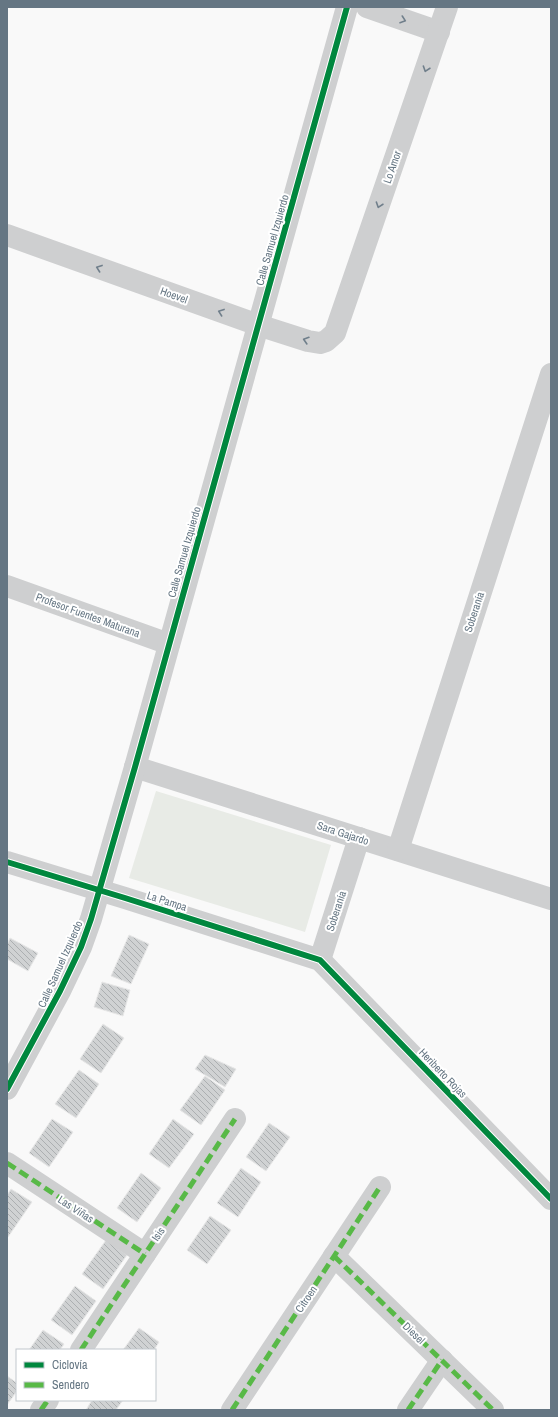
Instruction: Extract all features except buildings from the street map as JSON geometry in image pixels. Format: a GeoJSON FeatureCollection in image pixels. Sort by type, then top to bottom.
{"type":"FeatureCollection","features":[{"type":"Feature","properties":{"kind":"street","name":"Calle Samuel Izquierdo"},"geometry":{"type":"LineString","coordinates":[[7,1089],[42,1026],[71,969],[89,926],[135,767],[347,7]]}},
{"type":"Feature","properties":{"kind":"street"},"geometry":{"type":"LineString","coordinates":[[367,7],[439,32]]}},
{"type":"Feature","properties":{"kind":"street","name":"Lo Amor"},"geometry":{"type":"LineString","coordinates":[[337,327],[447,7]]}},
{"type":"Feature","properties":{"kind":"street","name":"Hoevel"},"geometry":{"type":"LineString","coordinates":[[7,236],[258,325],[314,343],[326,341],[335,333],[337,327]]}},
{"type":"Feature","properties":{"kind":"street","name":"Soberanía"},"geometry":{"type":"LineString","coordinates":[[398,850],[551,374]]}},
{"type":"Feature","properties":{"kind":"street","name":"Profesor Fuentes Maturana"},"geometry":{"type":"LineString","coordinates":[[7,586],[169,644]]}},
{"type":"Feature","properties":{"kind":"street","name":"Sara Gajardo"},"geometry":{"type":"LineString","coordinates":[[135,767],[551,899]]}},
{"type":"Feature","properties":{"kind":"street","name":"Soberanía"},"geometry":{"type":"LineString","coordinates":[[320,960],[359,838]]}},
{"type":"Feature","properties":{"kind":"street","name":"La Pampa"},"geometry":{"type":"LineString","coordinates":[[7,862],[320,960]]}},
{"type":"Feature","properties":{"kind":"street","name":"Heriberto Rojas"},"geometry":{"type":"LineString","coordinates":[[320,960],[551,1199]]}},
{"type":"Feature","properties":{"kind":"street","name":"Isis"},"geometry":{"type":"LineString","coordinates":[[82,1349],[235,1118]]}},
{"type":"Feature","properties":{"kind":"street","name":"Las Viñas"},"geometry":{"type":"LineString","coordinates":[[7,1164],[145,1254]]}},
{"type":"Feature","properties":{"kind":"street","name":"Citroen"},"geometry":{"type":"LineString","coordinates":[[232,1410],[380,1187]]}},
{"type":"Feature","properties":{"kind":"street","name":"Diesel"},"geometry":{"type":"LineString","coordinates":[[334,1256],[494,1410]]}},
{"type":"Feature","properties":{"kind":"street"},"geometry":{"type":"LineString","coordinates":[[408,1410],[442,1360]]}},
{"type":"Feature","properties":{"kind":"street"},"geometry":{"type":"LineString","coordinates":[[41,1410],[47,1401]]}},
{"type":"Feature","properties":{"kind":"shaded area"},"geometry":{"type":"Polygon","coordinates":[[[156,791],[331,845],[305,932],[129,878],[156,791]]]}},
{"type":"Feature","properties":{"kind":"marked path"},"geometry":{"type":"LineString","coordinates":[[82,1349],[235,1119]]}},
{"type":"Feature","properties":{"kind":"marked path"},"geometry":{"type":"LineString","coordinates":[[7,1163],[145,1254]]}},
{"type":"Feature","properties":{"kind":"marked path"},"geometry":{"type":"LineString","coordinates":[[232,1410],[380,1187]]}},
{"type":"Feature","properties":{"kind":"marked path"},"geometry":{"type":"LineString","coordinates":[[334,1256],[493,1410]]}},
{"type":"Feature","properties":{"kind":"marked path"},"geometry":{"type":"LineString","coordinates":[[408,1410],[442,1360]]}},
{"type":"Feature","properties":{"kind":"marked path"},"geometry":{"type":"LineString","coordinates":[[41,1410],[47,1401]]}},
{"type":"Feature","properties":{"kind":"cycle path"},"geometry":{"type":"LineString","coordinates":[[7,1089],[60,991],[81,947],[91,919],[135,767],[347,7]]}},
{"type":"Feature","properties":{"kind":"cycle path"},"geometry":{"type":"LineString","coordinates":[[7,862],[320,960],[551,1199]]}}]}
